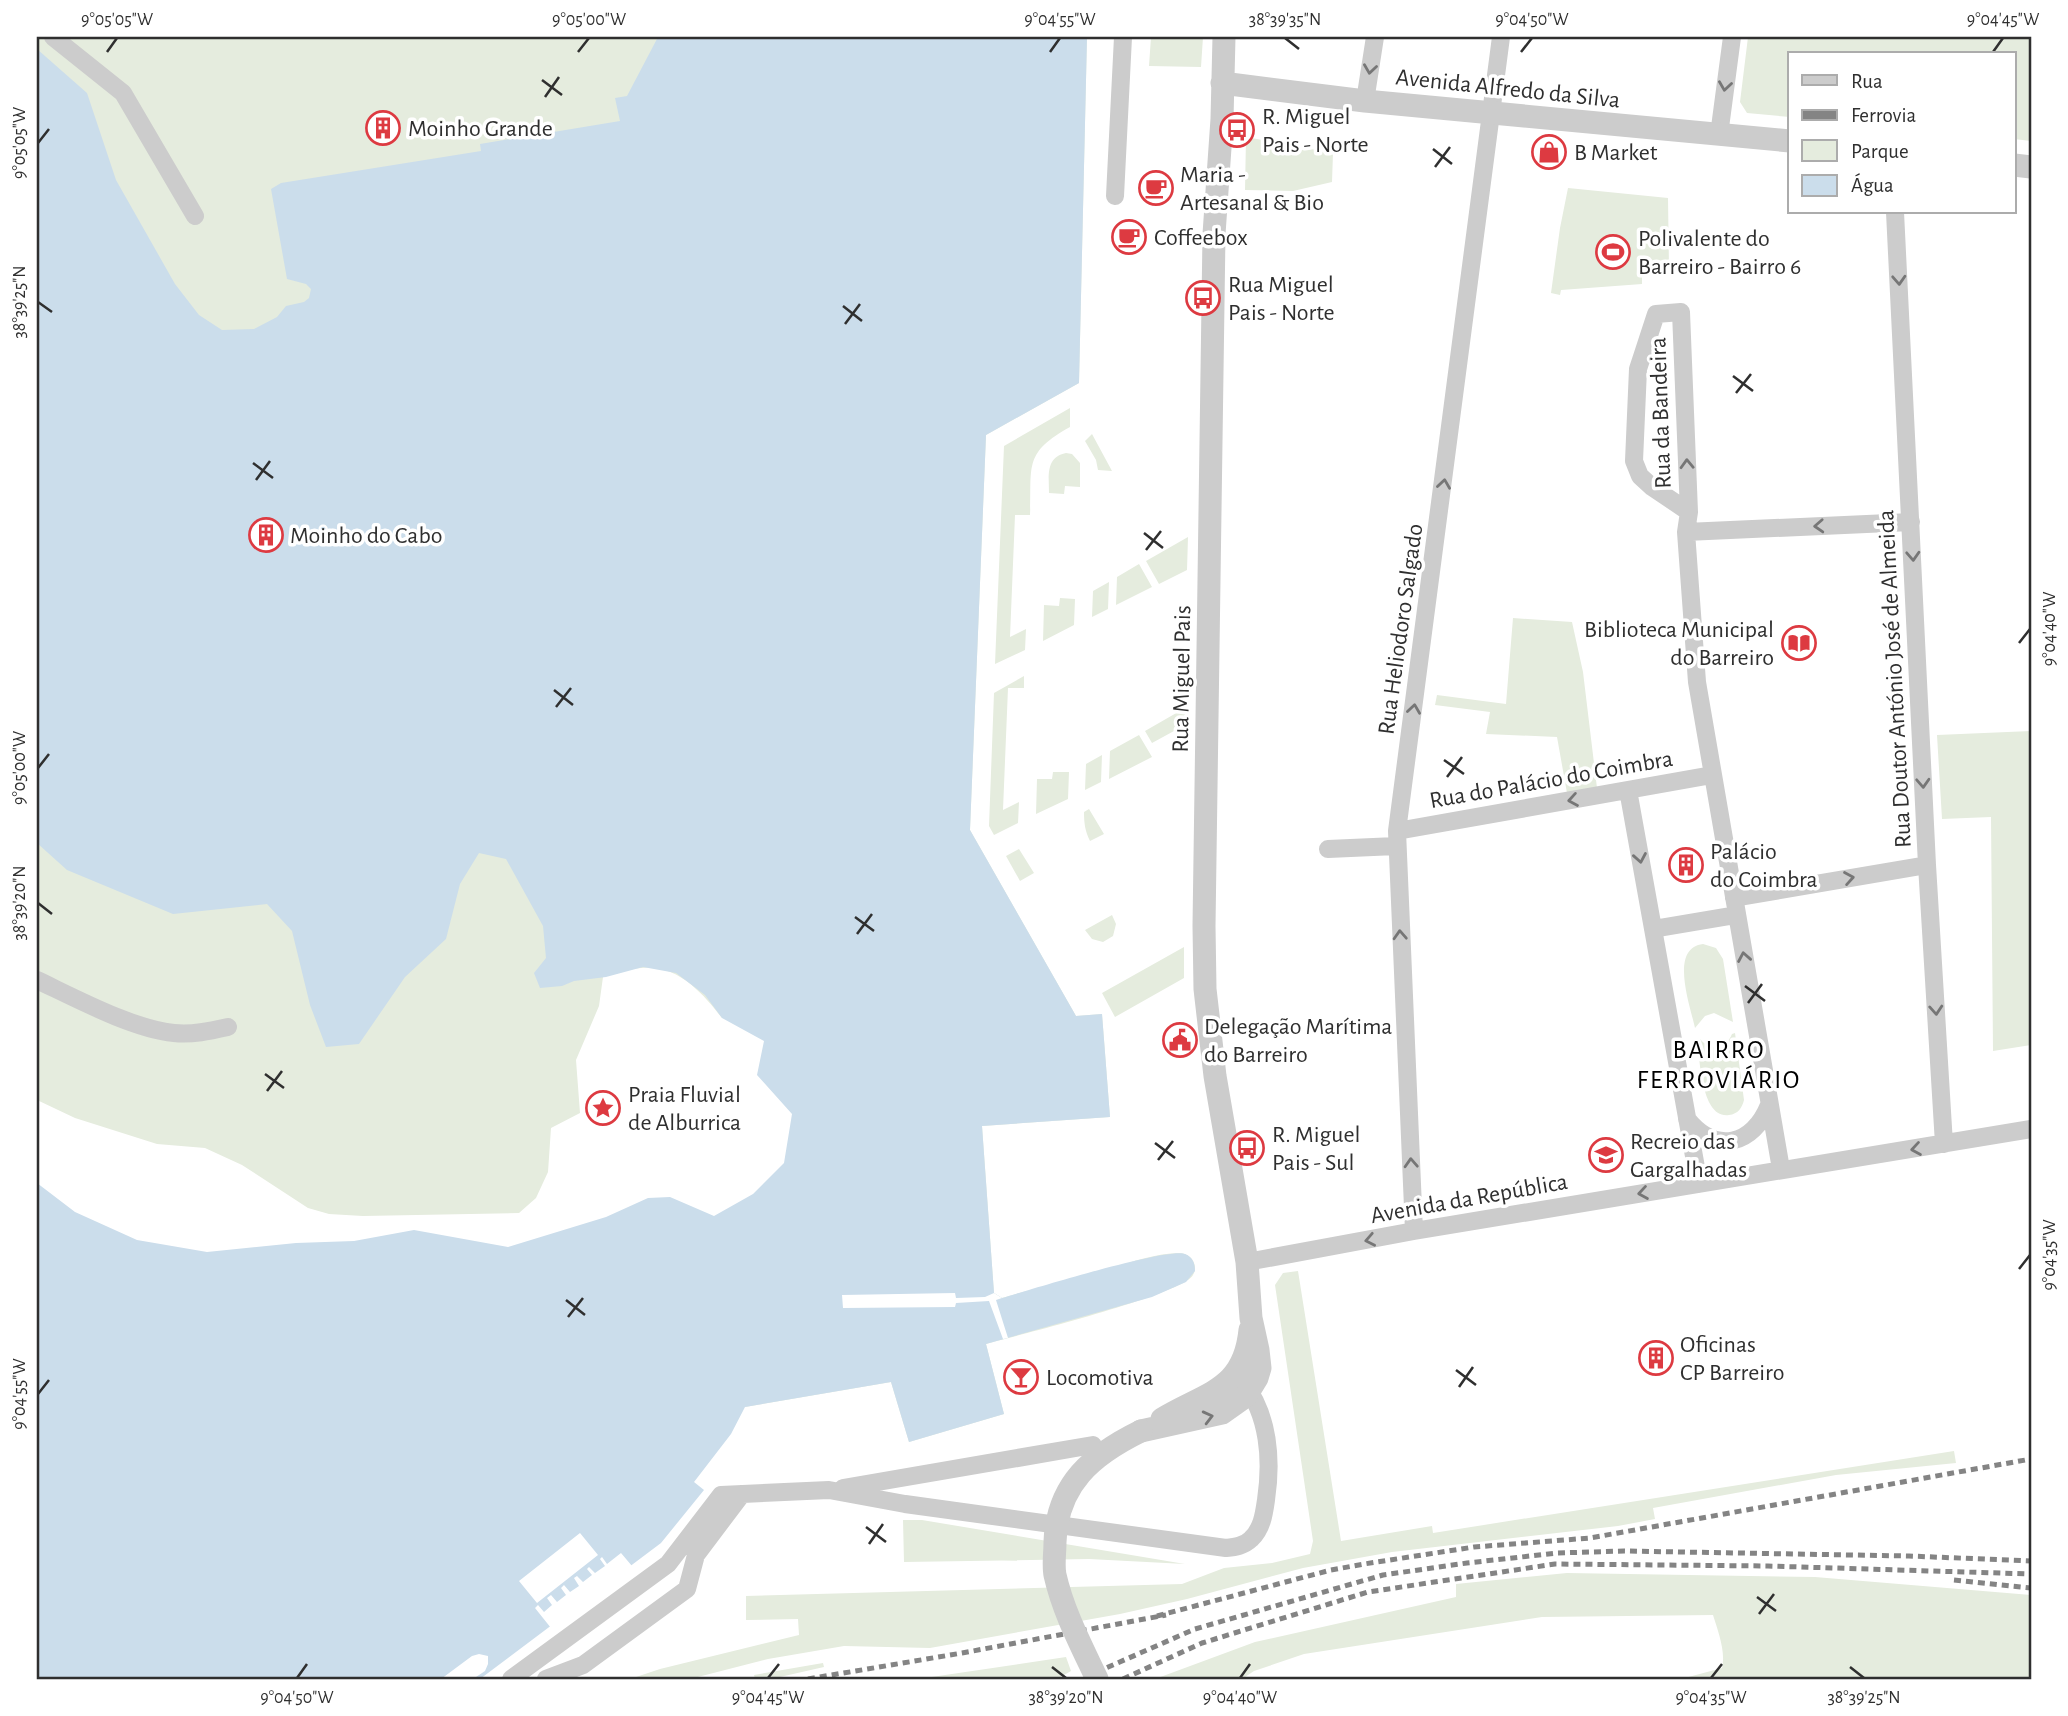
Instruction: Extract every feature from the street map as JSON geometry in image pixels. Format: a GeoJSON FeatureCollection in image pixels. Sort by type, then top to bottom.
{"type":"FeatureCollection","features":[{"type":"Feature","properties":{"kind":"street"},"geometry":{"type":"LineString","coordinates":[[53,37],[123,93],[195,216]]}},
{"type":"Feature","properties":{"kind":"street"},"geometry":{"type":"LineString","coordinates":[[1115,196],[1123,37]]}},
{"type":"Feature","properties":{"kind":"street","name":"Rua Miguel Pais"},"geometry":{"type":"LineString","coordinates":[[1224,37],[1214,234],[1204,939],[1205,989],[1215,1076],[1247,1262],[1251,1318],[1260,1368],[1257,1378],[1243,1382]]}},
{"type":"Feature","properties":{"kind":"street"},"geometry":{"type":"LineString","coordinates":[[1365,100],[1375,37]]}},
{"type":"Feature","properties":{"kind":"street","name":"Rua Heliodoro Salgado"},"geometry":{"type":"LineString","coordinates":[[1414,1231],[1397,838],[1501,37]]}},
{"type":"Feature","properties":{"kind":"street"},"geometry":{"type":"LineString","coordinates":[[1719,135],[1732,37]]}},
{"type":"Feature","properties":{"kind":"street","name":"Avenida Alfredo da Silva"},"geometry":{"type":"LineString","coordinates":[[1222,83],[1365,100],[1788,141]]}},
{"type":"Feature","properties":{"kind":"street","name":"Rua Doutor António José de Almeida"},"geometry":{"type":"LineString","coordinates":[[1895,214],[1927,865],[1944,1144]]}},
{"type":"Feature","properties":{"kind":"street","name":"Rua da Bandeira"},"geometry":{"type":"LineString","coordinates":[[1689,512],[1640,476],[1634,461],[1638,369],[1656,314],[1681,312],[1689,512],[1686,532],[1695,669],[1781,1170]]}},
{"type":"Feature","properties":{"kind":"street"},"geometry":{"type":"LineString","coordinates":[[1686,532],[1911,522]]}},
{"type":"Feature","properties":{"kind":"street","name":"Rua do Palácio do Coimbra"},"geometry":{"type":"LineString","coordinates":[[1328,849],[1397,838],[1712,775]]}},
{"type":"Feature","properties":{"kind":"street"},"geometry":{"type":"LineString","coordinates":[[1628,790],[1699,1184]]}},
{"type":"Feature","properties":{"kind":"street"},"geometry":{"type":"LineString","coordinates":[[1653,929],[1735,906],[1927,865]]}},
{"type":"Feature","properties":{"kind":"street"},"geometry":{"type":"LineString","coordinates":[[37,981],[126,1020],[173,1033],[200,1033],[228,1027]]}},
{"type":"Feature","properties":{"kind":"street"},"geometry":{"type":"LineString","coordinates":[[1687,1119],[1696,1130],[1707,1137],[1720,1142],[1733,1141],[1746,1136],[1757,1127],[1769,1105]]}},
{"type":"Feature","properties":{"kind":"street","name":"Avenida da República"},"geometry":{"type":"LineString","coordinates":[[1247,1262],[1414,1231],[2031,1129]]}},
{"type":"Feature","properties":{"kind":"street"},"geometry":{"type":"LineString","coordinates":[[829,1490],[905,1504],[1226,1548],[1240,1546],[1259,1530],[1264,1517],[1270,1474],[1270,1456],[1262,1419],[1243,1382],[1222,1413],[1141,1431],[1112,1446],[1081,1470],[1063,1499],[1056,1530],[1054,1571],[1064,1606],[1097,1679]]}},
{"type":"Feature","properties":{"kind":"street"},"geometry":{"type":"LineString","coordinates":[[511,1679],[668,1564],[721,1495],[829,1490],[1093,1445]]}},
{"type":"Feature","properties":{"kind":"street"},"geometry":{"type":"LineString","coordinates":[[546,1679],[583,1665],[687,1589],[696,1555],[742,1494]]}},
{"type":"Feature","properties":{"kind":"green space"},"geometry":{"type":"Polygon","coordinates":[[[37,37],[1087,37],[1079,383],[986,435],[970,830],[1076,1016],[1102,1014],[1110,1117],[982,1126],[994,1293],[1002,1298],[1171,1253],[1190,1257],[1195,1267],[1193,1275],[1161,1293],[1131,1303],[986,1344],[1004,1414],[909,1442],[891,1382],[745,1407],[904,1158],[726,1006],[722,1018],[688,982],[666,970],[654,968],[631,969],[603,977],[599,1006],[576,1060],[580,1113],[551,1128],[548,1172],[536,1198],[519,1213],[363,1216],[329,1214],[308,1208],[242,1165],[205,1148],[157,1144],[75,1118],[37,1100],[37,37]]]}},
{"type":"Feature","properties":{"kind":"green space"},"geometry":{"type":"Polygon","coordinates":[[[1151,37],[1203,37],[1201,67],[1149,66],[1151,37]]]}},
{"type":"Feature","properties":{"kind":"green space"},"geometry":{"type":"Polygon","coordinates":[[[1748,37],[2031,37],[2031,141],[2016,139],[2016,52],[1788,52],[1788,117],[1747,113],[1740,102],[1748,37]]]}},
{"type":"Feature","properties":{"kind":"green space"},"geometry":{"type":"Polygon","coordinates":[[[1246,137],[1333,153],[1332,182],[1293,191],[1245,190],[1246,137]]]}},
{"type":"Feature","properties":{"kind":"green space","name":"Polivalente do Barreiro - Bairro 6"},"geometry":{"type":"Polygon","coordinates":[[[1568,188],[1668,198],[1669,269],[1642,271],[1642,284],[1561,290],[1560,295],[1551,293],[1568,188]]]}},
{"type":"Feature","properties":{"kind":"green space"},"geometry":{"type":"Polygon","coordinates":[[[1070,408],[1070,427],[1044,445],[1033,462],[1030,515],[1015,515],[1010,637],[1026,629],[1025,650],[995,664],[1004,446],[1070,408]]]}},
{"type":"Feature","properties":{"kind":"green space"},"geometry":{"type":"Polygon","coordinates":[[[1092,434],[1112,471],[1098,470],[1096,460],[1085,441],[1092,434]]]}},
{"type":"Feature","properties":{"kind":"green space"},"geometry":{"type":"Polygon","coordinates":[[[1072,454],[1080,463],[1080,487],[1065,486],[1064,494],[1049,493],[1051,463],[1059,455],[1072,454]]]}},
{"type":"Feature","properties":{"kind":"green space"},"geometry":{"type":"Polygon","coordinates":[[[1188,537],[1187,570],[1159,584],[1146,561],[1188,537]]]}},
{"type":"Feature","properties":{"kind":"green space"},"geometry":{"type":"Polygon","coordinates":[[[1139,564],[1152,587],[1116,605],[1117,577],[1139,564]]]}},
{"type":"Feature","properties":{"kind":"green space"},"geometry":{"type":"Polygon","coordinates":[[[1109,582],[1108,609],[1092,617],[1093,591],[1109,582]]]}},
{"type":"Feature","properties":{"kind":"green space"},"geometry":{"type":"Polygon","coordinates":[[[1060,598],[1075,599],[1074,625],[1043,641],[1044,605],[1059,606],[1060,598]]]}},
{"type":"Feature","properties":{"kind":"green space"},"geometry":{"type":"Polygon","coordinates":[[[1513,618],[1572,622],[1583,672],[1597,788],[1567,793],[1557,737],[1486,734],[1490,712],[1435,705],[1437,695],[1506,704],[1513,618]]]}},
{"type":"Feature","properties":{"kind":"green space"},"geometry":{"type":"Polygon","coordinates":[[[1024,676],[1024,688],[1008,688],[1003,810],[1019,802],[1018,823],[994,835],[989,826],[994,693],[1024,676]]]}},
{"type":"Feature","properties":{"kind":"green space"},"geometry":{"type":"Polygon","coordinates":[[[1185,708],[1185,725],[1152,743],[1145,731],[1185,708]]]}},
{"type":"Feature","properties":{"kind":"green space"},"geometry":{"type":"Polygon","coordinates":[[[2031,731],[2031,1045],[1993,1051],[1991,817],[1942,819],[1937,735],[2031,731]]]}},
{"type":"Feature","properties":{"kind":"green space"},"geometry":{"type":"Polygon","coordinates":[[[1139,735],[1152,757],[1109,779],[1110,751],[1139,735]]]}},
{"type":"Feature","properties":{"kind":"green space"},"geometry":{"type":"Polygon","coordinates":[[[1102,755],[1101,782],[1085,790],[1086,764],[1102,755]]]}},
{"type":"Feature","properties":{"kind":"green space"},"geometry":{"type":"Polygon","coordinates":[[[1053,772],[1069,772],[1068,799],[1036,814],[1037,779],[1052,779],[1053,772]]]}},
{"type":"Feature","properties":{"kind":"green space"},"geometry":{"type":"Polygon","coordinates":[[[1089,809],[1104,834],[1090,841],[1084,816],[1084,812],[1089,809]]]}},
{"type":"Feature","properties":{"kind":"green space"},"geometry":{"type":"Polygon","coordinates":[[[1019,849],[1034,873],[1020,881],[1006,856],[1019,849]]]}},
{"type":"Feature","properties":{"kind":"green space"},"geometry":{"type":"Polygon","coordinates":[[[1112,915],[1116,924],[1113,936],[1103,942],[1092,939],[1085,930],[1112,915]]]}},
{"type":"Feature","properties":{"kind":"green space"},"geometry":{"type":"Polygon","coordinates":[[[1703,944],[1716,948],[1723,959],[1733,1022],[1714,1013],[1705,1016],[1695,1028],[1686,992],[1684,966],[1693,948],[1703,944]]]}},
{"type":"Feature","properties":{"kind":"green space"},"geometry":{"type":"Polygon","coordinates":[[[1184,947],[1184,978],[1115,1017],[1102,993],[1184,947]]]}},
{"type":"Feature","properties":{"kind":"green space"},"geometry":{"type":"Polygon","coordinates":[[[1735,1033],[1744,1100],[1735,1113],[1720,1114],[1707,1098],[1697,1039],[1709,1046],[1718,1047],[1735,1033]]]}},
{"type":"Feature","properties":{"kind":"green space"},"geometry":{"type":"Polygon","coordinates":[[[1298,1271],[1341,1541],[1432,1526],[1433,1533],[1954,1451],[1956,1463],[1836,1475],[1653,1508],[1655,1519],[1618,1526],[1392,1552],[1303,1568],[1120,1614],[930,1648],[844,1646],[768,1659],[690,1679],[630,1679],[660,1669],[799,1635],[798,1619],[746,1620],[746,1596],[1182,1584],[1224,1568],[1272,1563],[1310,1554],[1313,1541],[1275,1285],[1283,1273],[1298,1271]]]}},
{"type":"Feature","properties":{"kind":"green space"},"geometry":{"type":"Polygon","coordinates":[[[903,1520],[922,1520],[1185,1564],[1089,1559],[904,1562],[903,1520]]]}},
{"type":"Feature","properties":{"kind":"green space"},"geometry":{"type":"Polygon","coordinates":[[[1567,1573],[1815,1577],[2031,1595],[2031,1679],[1681,1679],[1722,1668],[1722,1648],[1713,1615],[1542,1617],[1304,1654],[1254,1671],[1242,1679],[1155,1679],[1255,1642],[1456,1597],[1456,1584],[1567,1573]]]}},
{"type":"Feature","properties":{"kind":"green space"},"geometry":{"type":"Polygon","coordinates":[[[1066,1657],[1071,1671],[1057,1679],[918,1679],[1066,1657]]]}},
{"type":"Feature","properties":{"kind":"green space"},"geometry":{"type":"Polygon","coordinates":[[[823,1663],[824,1667],[771,1679],[755,1679],[754,1675],[823,1663]]]}},
{"type":"Feature","properties":{"kind":"water"},"geometry":{"type":"Polygon","coordinates":[[[658,37],[1087,37],[1079,383],[986,435],[970,830],[1076,1016],[1102,1014],[1110,1117],[982,1126],[994,1293],[1002,1298],[1097,1270],[1173,1254],[1190,1257],[1195,1271],[1186,1282],[1152,1297],[986,1344],[1004,1414],[909,1442],[891,1382],[745,1407],[731,1434],[694,1482],[704,1490],[661,1543],[480,1679],[37,1679],[37,1183],[75,1212],[137,1240],[207,1252],[296,1243],[354,1241],[414,1230],[508,1247],[606,1217],[648,1198],[670,1197],[714,1216],[753,1194],[784,1163],[792,1114],[757,1075],[764,1041],[722,1018],[705,995],[676,973],[643,967],[606,977],[574,981],[562,986],[540,988],[534,973],[546,958],[543,926],[506,859],[479,853],[460,884],[446,939],[405,977],[359,1044],[326,1047],[310,1005],[292,931],[267,904],[173,914],[67,870],[37,843],[37,49],[87,93],[116,180],[175,284],[199,315],[222,330],[254,329],[277,317],[286,306],[304,302],[309,298],[311,289],[306,284],[287,279],[271,189],[281,183],[481,151],[480,144],[620,121],[615,98],[627,96],[658,37]]]}},
{"type":"Feature","properties":{"kind":"pier"},"geometry":{"type":"Polygon","coordinates":[[[955,1293],[956,1298],[985,1297],[994,1293],[1002,1298],[996,1300],[1008,1338],[1003,1339],[989,1301],[956,1303],[955,1307],[843,1308],[842,1295],[955,1293]]]}},
{"type":"Feature","properties":{"kind":"pier"},"geometry":{"type":"Polygon","coordinates":[[[580,1533],[598,1555],[537,1603],[519,1581],[580,1533]]]}},
{"type":"Feature","properties":{"kind":"pier"},"geometry":{"type":"Polygon","coordinates":[[[621,1553],[632,1566],[551,1628],[535,1608],[538,1605],[544,1612],[552,1605],[547,1598],[551,1595],[557,1602],[566,1595],[561,1588],[564,1585],[570,1592],[579,1586],[574,1578],[577,1576],[583,1582],[592,1575],[587,1569],[589,1567],[595,1573],[605,1566],[600,1559],[602,1557],[607,1564],[621,1553]]]}},
{"type":"Feature","properties":{"kind":"pier"},"geometry":{"type":"Polygon","coordinates":[[[472,1656],[488,1656],[488,1664],[485,1671],[473,1679],[441,1679],[472,1656]]]}},
{"type":"Feature","properties":{"kind":"railway"},"geometry":{"type":"LineString","coordinates":[[1157,1616],[1331,1570],[1364,1564],[1474,1547],[1590,1538],[2031,1459]]}},
{"type":"Feature","properties":{"kind":"railway"},"geometry":{"type":"LineString","coordinates":[[1086,1679],[1195,1629],[1383,1575],[1467,1563],[1557,1553],[1624,1551],[2031,1561]]}},
{"type":"Feature","properties":{"kind":"railway"},"geometry":{"type":"LineString","coordinates":[[1123,1679],[1202,1643],[1368,1592],[1555,1564],[1768,1566],[2031,1574]]}},
{"type":"Feature","properties":{"kind":"railway"},"geometry":{"type":"LineString","coordinates":[[1954,1580],[2031,1588]]}},
{"type":"Feature","properties":{"kind":"railway"},"geometry":{"type":"LineString","coordinates":[[808,1679],[1166,1615]]}},
{"type":"Feature","properties":{"kind":"place","name":"Moinho Grande"},"geometry":{"type":"Point","coordinates":[383,128]}},
{"type":"Feature","properties":{"kind":"place","name":"R. Miguel Pais - Norte"},"geometry":{"type":"Point","coordinates":[1237,130]}},
{"type":"Feature","properties":{"kind":"place","name":"B Market"},"geometry":{"type":"Point","coordinates":[1549,152]}},
{"type":"Feature","properties":{"kind":"place","name":"Maria - Artesanal & Bio"},"geometry":{"type":"Point","coordinates":[1156,188]}},
{"type":"Feature","properties":{"kind":"place","name":"Coffeebox"},"geometry":{"type":"Point","coordinates":[1129,237]}},
{"type":"Feature","properties":{"kind":"place","name":"Polivalente do Barreiro - Bairro 6"},"geometry":{"type":"Point","coordinates":[1613,252]}},
{"type":"Feature","properties":{"kind":"place","name":"Rua Miguel Pais - Norte"},"geometry":{"type":"Point","coordinates":[1203,298]}},
{"type":"Feature","properties":{"kind":"place","name":"Moinho do Cabo"},"geometry":{"type":"Point","coordinates":[266,535]}},
{"type":"Feature","properties":{"kind":"place","name":"Biblioteca Municipal do Barreiro"},"geometry":{"type":"Point","coordinates":[1799,643]}},
{"type":"Feature","properties":{"kind":"place","name":"Palácio do Coimbra"},"geometry":{"type":"Point","coordinates":[1686,865]}},
{"type":"Feature","properties":{"kind":"place","name":"Delegação Marítima do Barreiro"},"geometry":{"type":"Point","coordinates":[1180,1040]}},
{"type":"Feature","properties":{"kind":"place","name":"Praia Fluvial de Alburrica"},"geometry":{"type":"Point","coordinates":[603,1108]}},
{"type":"Feature","properties":{"kind":"place","name":"R. Miguel Pais - Sul"},"geometry":{"type":"Point","coordinates":[1247,1148]}},
{"type":"Feature","properties":{"kind":"place","name":"Recreio das Gargalhadas"},"geometry":{"type":"Point","coordinates":[1606,1155]}},
{"type":"Feature","properties":{"kind":"place","name":"Oficinas CP Barreiro"},"geometry":{"type":"Point","coordinates":[1656,1358]}},
{"type":"Feature","properties":{"kind":"place","name":"Locomotiva"},"geometry":{"type":"Point","coordinates":[1021,1377]}},
{"type":"Feature","properties":{"kind":"district","name":"BAIRRO FERROVIÁRIO"},"geometry":{"type":"Point","coordinates":[1719,1064]}}]}
